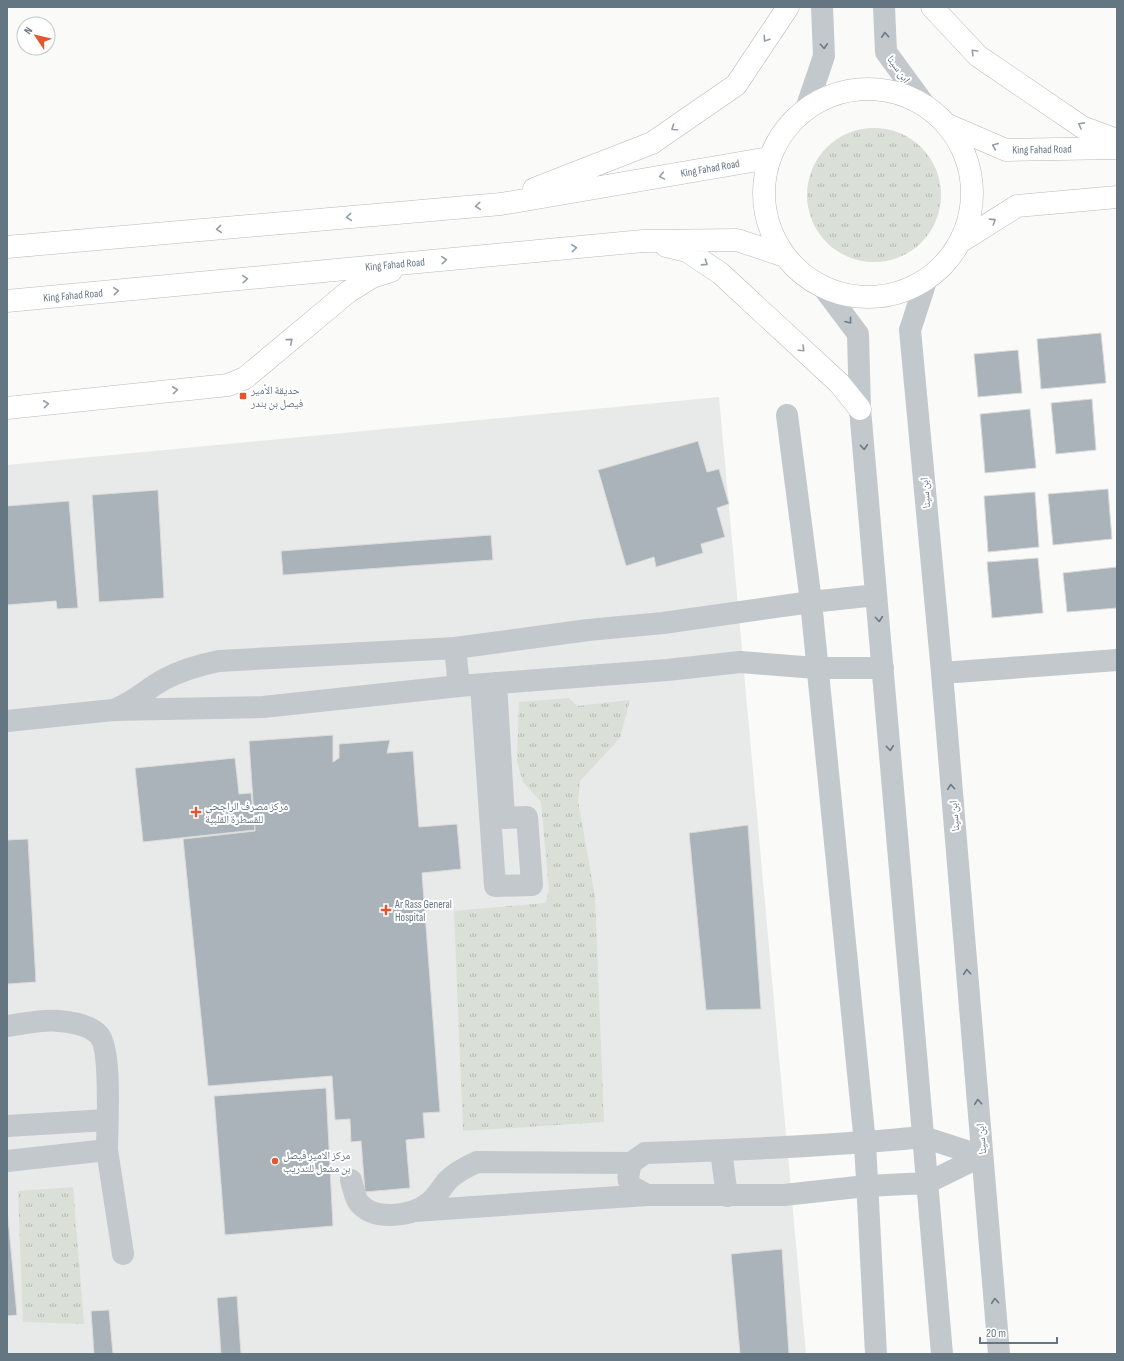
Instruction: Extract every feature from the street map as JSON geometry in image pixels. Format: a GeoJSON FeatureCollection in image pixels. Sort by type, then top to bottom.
{"type":"FeatureCollection","features":[{"type":"Feature","properties":{"kind":"main road"},"geometry":{"type":"LineString","coordinates":[[501,204],[539,187],[652,143],[736,85],[788,7]]}},
{"type":"Feature","properties":{"kind":"main road"},"geometry":{"type":"LineString","coordinates":[[932,7],[978,56],[1082,127],[1117,140]]}},
{"type":"Feature","properties":{"kind":"main road"},"geometry":{"type":"LineString","coordinates":[[864,88],[895,92],[924,104],[948,126],[964,152],[972,182],[971,213],[960,242],[946,264],[926,281],[894,295],[859,298],[825,290],[801,276],[782,255],[767,225],[763,191],[769,158],[783,130],[806,109],[833,94],[864,88]]}},
{"type":"Feature","properties":{"kind":"main road","name":"King Fahad Road"},"geometry":{"type":"LineString","coordinates":[[948,126],[1006,150],[1117,148]]}},
{"type":"Feature","properties":{"kind":"main road","name":"King Fahad Road"},"geometry":{"type":"LineString","coordinates":[[7,247],[501,204],[769,158]]}},
{"type":"Feature","properties":{"kind":"main road"},"geometry":{"type":"LineString","coordinates":[[960,242],[1017,206],[1117,197]]}},
{"type":"Feature","properties":{"kind":"main road","name":"King Fahad Road"},"geometry":{"type":"LineString","coordinates":[[7,301],[643,241],[737,240],[782,255]]}},
{"type":"Feature","properties":{"kind":"main road"},"geometry":{"type":"LineString","coordinates":[[643,241],[687,251],[720,272],[838,383],[860,409]]}},
{"type":"Feature","properties":{"kind":"main road"},"geometry":{"type":"LineString","coordinates":[[7,408],[228,385],[245,378],[348,292],[372,277],[419,262]]}},
{"type":"Feature","properties":{"kind":"street"},"geometry":{"type":"LineString","coordinates":[[806,109],[824,56],[822,7]]}},
{"type":"Feature","properties":{"kind":"street","name":"ابن سينا"},"geometry":{"type":"LineString","coordinates":[[884,7],[886,52],[924,104]]}},
{"type":"Feature","properties":{"kind":"street","name":"ابن سينا"},"geometry":{"type":"LineString","coordinates":[[926,281],[910,330],[942,673],[999,1354]]}},
{"type":"Feature","properties":{"kind":"street"},"geometry":{"type":"LineString","coordinates":[[825,290],[858,334],[860,409],[942,1354]]}},
{"type":"Feature","properties":{"kind":"street"},"geometry":{"type":"LineString","coordinates":[[787,416],[811,602],[816,668],[865,1143],[866,1186],[876,1354]]}},
{"type":"Feature","properties":{"kind":"street"},"geometry":{"type":"LineString","coordinates":[[113,710],[132,702],[163,681],[196,665],[219,661],[455,648],[588,630],[664,623],[811,602],[876,595]]}},
{"type":"Feature","properties":{"kind":"street"},"geometry":{"type":"LineString","coordinates":[[455,648],[459,686]]}},
{"type":"Feature","properties":{"kind":"street"},"geometry":{"type":"LineString","coordinates":[[942,673],[1117,660]]}},
{"type":"Feature","properties":{"kind":"street"},"geometry":{"type":"LineString","coordinates":[[7,721],[113,710],[263,707],[459,686],[667,670],[740,662],[816,668],[883,668]]}},
{"type":"Feature","properties":{"kind":"street"},"geometry":{"type":"LineString","coordinates":[[488,684],[504,818],[527,816],[532,885],[495,886],[488,684]]}},
{"type":"Feature","properties":{"kind":"street"},"geometry":{"type":"LineString","coordinates":[[7,1026],[58,1021],[83,1026],[99,1035],[107,1056],[108,1150],[123,1254]]}},
{"type":"Feature","properties":{"kind":"street"},"geometry":{"type":"LineString","coordinates":[[7,1126],[107,1120]]}},
{"type":"Feature","properties":{"kind":"street"},"geometry":{"type":"LineString","coordinates":[[414,1211],[431,1201],[448,1180],[464,1168],[477,1162],[630,1163],[645,1153],[721,1151],[865,1143],[923,1136],[982,1156]]}},
{"type":"Feature","properties":{"kind":"street"},"geometry":{"type":"LineString","coordinates":[[7,1161],[108,1150]]}},
{"type":"Feature","properties":{"kind":"street"},"geometry":{"type":"LineString","coordinates":[[721,1151],[727,1196]]}},
{"type":"Feature","properties":{"kind":"street"},"geometry":{"type":"LineString","coordinates":[[351,1180],[358,1202],[369,1212],[385,1214],[647,1195],[784,1195],[866,1186],[927,1183],[982,1156]]}},
{"type":"Feature","properties":{"kind":"street"},"geometry":{"type":"LineString","coordinates":[[630,1163],[628,1179],[631,1186],[647,1195]]}},
{"type":"Feature","properties":{"kind":"shaded area","name":"Ar Rass General Hospital"},"geometry":{"type":"Polygon","coordinates":[[[719,397],[806,1354],[7,1354],[7,465],[719,397]]]}},
{"type":"Feature","properties":{"kind":"green space"},"geometry":{"type":"Polygon","coordinates":[[[874,128],[900,133],[916,143],[926,153],[936,169],[941,195],[936,221],[926,237],[916,247],[900,257],[874,262],[848,257],[832,247],[822,237],[812,221],[807,195],[812,169],[822,153],[832,143],[848,133],[874,128]]]}},
{"type":"Feature","properties":{"kind":"green space"},"geometry":{"type":"Polygon","coordinates":[[[569,698],[577,706],[630,700],[620,738],[580,781],[578,801],[595,897],[604,1122],[463,1131],[454,911],[545,903],[549,891],[541,802],[523,782],[517,761],[519,702],[569,698]]]}},
{"type":"Feature","properties":{"kind":"green space"},"geometry":{"type":"Polygon","coordinates":[[[73,1187],[84,1324],[23,1322],[18,1191],[73,1187]]]}},
{"type":"Feature","properties":{"kind":"building"},"geometry":{"type":"Polygon","coordinates":[[[1101,333],[1106,383],[1041,389],[1037,339],[1101,333]]]}},
{"type":"Feature","properties":{"kind":"building"},"geometry":{"type":"Polygon","coordinates":[[[1018,350],[1022,393],[978,397],[974,354],[1018,350]]]}},
{"type":"Feature","properties":{"kind":"building"},"geometry":{"type":"Polygon","coordinates":[[[1092,399],[1096,450],[1056,454],[1051,403],[1092,399]]]}},
{"type":"Feature","properties":{"kind":"building"},"geometry":{"type":"Polygon","coordinates":[[[1030,409],[1036,468],[985,473],[980,414],[1030,409]]]}},
{"type":"Feature","properties":{"kind":"building"},"geometry":{"type":"Polygon","coordinates":[[[698,441],[707,472],[719,469],[729,504],[717,508],[725,537],[701,544],[703,553],[656,567],[654,557],[626,566],[598,470],[698,441]]]}},
{"type":"Feature","properties":{"kind":"building"},"geometry":{"type":"Polygon","coordinates":[[[1108,489],[1112,539],[1053,545],[1048,494],[1108,489]]]}},
{"type":"Feature","properties":{"kind":"building"},"geometry":{"type":"Polygon","coordinates":[[[158,490],[164,598],[99,602],[92,495],[158,490]]]}},
{"type":"Feature","properties":{"kind":"building"},"geometry":{"type":"Polygon","coordinates":[[[1035,492],[1039,547],[988,552],[984,496],[1035,492]]]}},
{"type":"Feature","properties":{"kind":"building"},"geometry":{"type":"Polygon","coordinates":[[[69,501],[78,608],[57,609],[56,601],[7,605],[7,506],[69,501]]]}},
{"type":"Feature","properties":{"kind":"building"},"geometry":{"type":"Polygon","coordinates":[[[491,535],[493,560],[283,575],[281,551],[491,535]]]}},
{"type":"Feature","properties":{"kind":"building"},"geometry":{"type":"Polygon","coordinates":[[[1038,558],[1043,613],[992,618],[987,562],[1038,558]]]}},
{"type":"Feature","properties":{"kind":"building"},"geometry":{"type":"Polygon","coordinates":[[[1117,567],[1117,608],[1067,612],[1063,573],[1117,567]]]}},
{"type":"Feature","properties":{"kind":"building"},"geometry":{"type":"Polygon","coordinates":[[[333,735],[333,762],[339,758],[339,744],[390,740],[387,753],[413,751],[419,827],[457,824],[461,869],[422,873],[440,1112],[423,1113],[425,1138],[406,1140],[410,1188],[365,1192],[361,1141],[351,1142],[350,1119],[335,1120],[332,1076],[208,1086],[183,839],[255,831],[249,741],[333,735]]]}},
{"type":"Feature","properties":{"kind":"building","name":"مركز مصرف الراجحي للقسطرة القلبية"},"geometry":{"type":"Polygon","coordinates":[[[235,758],[239,794],[251,793],[255,830],[143,842],[135,768],[235,758]]]}},
{"type":"Feature","properties":{"kind":"building"},"geometry":{"type":"Polygon","coordinates":[[[748,825],[761,1009],[706,1010],[689,833],[748,825]]]}},
{"type":"Feature","properties":{"kind":"building"},"geometry":{"type":"Polygon","coordinates":[[[28,839],[36,982],[7,984],[7,840],[28,839]]]}},
{"type":"Feature","properties":{"kind":"building","name":"مركز الامير فيصل بن مشعل للتدريب"},"geometry":{"type":"Polygon","coordinates":[[[326,1088],[333,1226],[225,1235],[214,1096],[326,1088]]]}},
{"type":"Feature","properties":{"kind":"building"},"geometry":{"type":"Polygon","coordinates":[[[7,1207],[17,1315],[7,1316],[7,1207]]]}},
{"type":"Feature","properties":{"kind":"building"},"geometry":{"type":"Polygon","coordinates":[[[782,1249],[789,1354],[740,1354],[731,1254],[782,1249]]]}},
{"type":"Feature","properties":{"kind":"building"},"geometry":{"type":"Polygon","coordinates":[[[237,1296],[241,1354],[221,1354],[217,1298],[237,1296]]]}},
{"type":"Feature","properties":{"kind":"building"},"geometry":{"type":"Polygon","coordinates":[[[109,1310],[113,1354],[94,1354],[91,1311],[109,1310]]]}},
{"type":"Feature","properties":{"kind":"place","name":"حديقة الأمير فيصل بن بندر"},"geometry":{"type":"Point","coordinates":[243,396]}},
{"type":"Feature","properties":{"kind":"place","name":"مركز مصرف الراجحي للقسطرة القلبية"},"geometry":{"type":"Point","coordinates":[196,812]}},
{"type":"Feature","properties":{"kind":"place","name":"Ar Rass General Hospital"},"geometry":{"type":"Point","coordinates":[386,910]}},
{"type":"Feature","properties":{"kind":"place","name":"مركز الامير فيصل بن مشعل للتدريب"},"geometry":{"type":"Point","coordinates":[275,1161]}}]}
